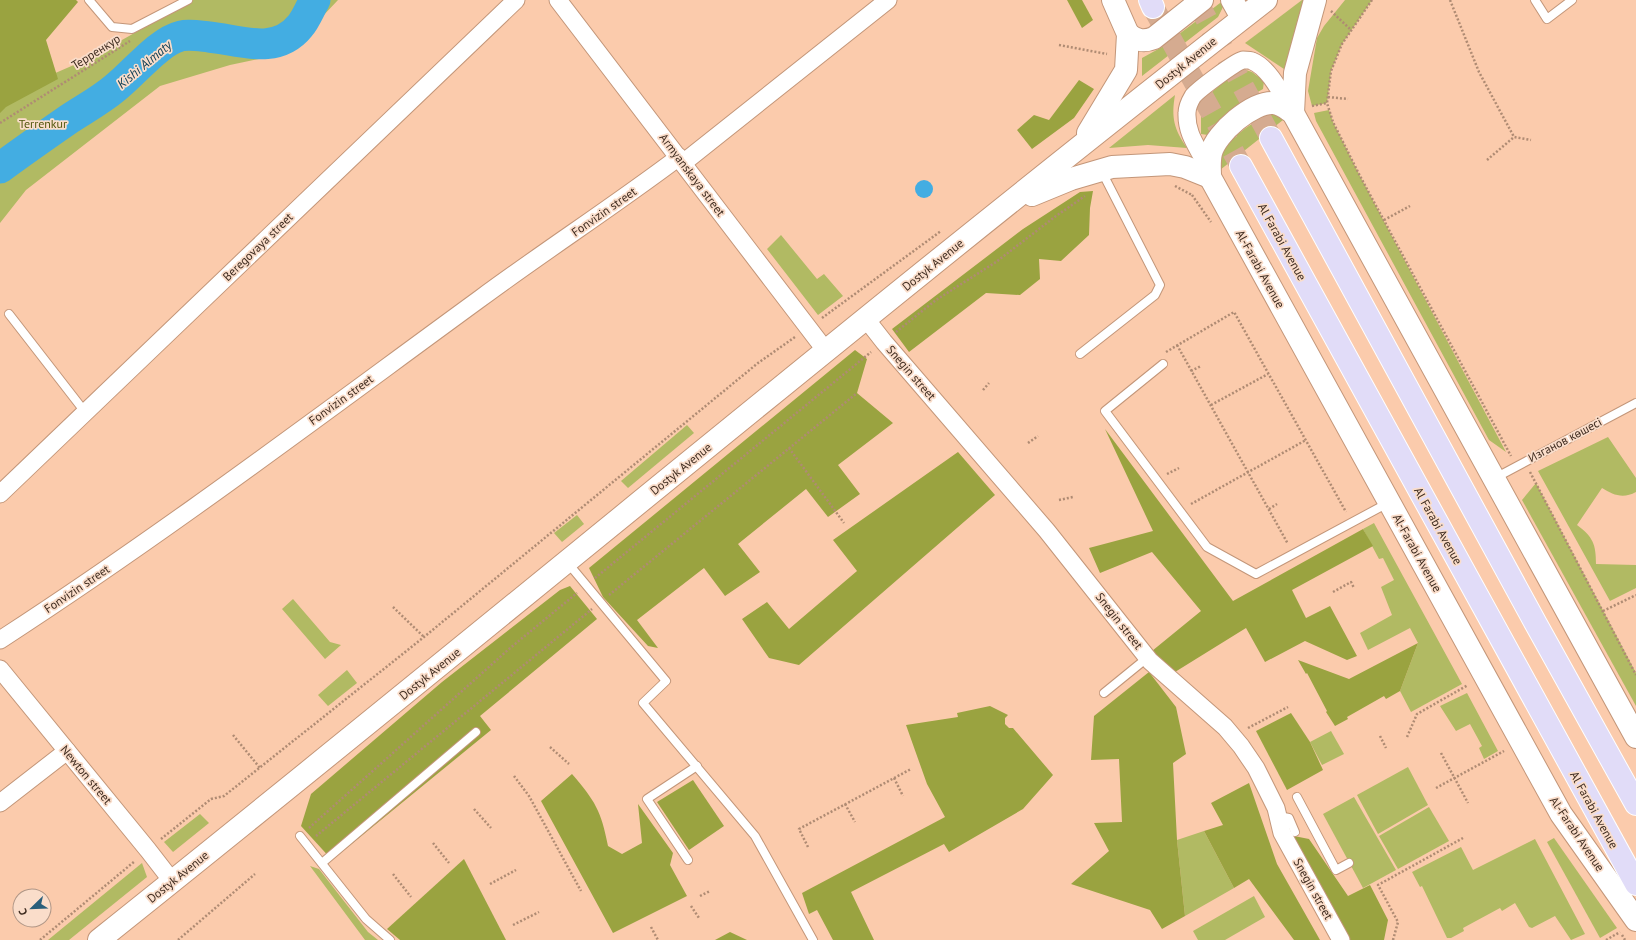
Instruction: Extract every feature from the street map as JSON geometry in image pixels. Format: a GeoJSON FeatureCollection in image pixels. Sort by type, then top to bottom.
{"type":"FeatureCollection","features":[{"type":"Feature","properties":{"kind":"main road"},"geometry":{"type":"LineString","coordinates":[[1113,0],[1128,34],[1135,40],[1146,41],[1154,38],[1202,0]]}},
{"type":"Feature","properties":{"kind":"main road","name":"Dostyk Avenue"},"geometry":{"type":"LineString","coordinates":[[99,940],[826,351],[1076,151],[1237,9],[1266,0]]}},
{"type":"Feature","properties":{"kind":"main road"},"geometry":{"type":"LineString","coordinates":[[1322,4],[1295,73],[1303,109],[1419,345],[1494,478],[1636,737]]}},
{"type":"Feature","properties":{"kind":"main road"},"geometry":{"type":"LineString","coordinates":[[1076,151],[1099,117],[1126,70],[1128,34]]}},
{"type":"Feature","properties":{"kind":"main road"},"geometry":{"type":"LineString","coordinates":[[999,212],[1047,189],[1104,176],[1140,165],[1170,164],[1185,167],[1203,184],[1213,146],[1226,130],[1239,118],[1259,106],[1269,103],[1303,109]]}},
{"type":"Feature","properties":{"kind":"main road"},"geometry":{"type":"LineString","coordinates":[[1271,138],[1532,617],[1636,804]]}},
{"type":"Feature","properties":{"kind":"main road","name":"Al Farabi Avenue"},"geometry":{"type":"LineString","coordinates":[[1241,166],[1636,884]]}},
{"type":"Feature","properties":{"kind":"main road","name":"Al-Farabi Avenue"},"geometry":{"type":"LineString","coordinates":[[1203,184],[1389,503],[1561,814],[1628,926]]}},
{"type":"Feature","properties":{"kind":"street","name":"Beregovaya street"},"geometry":{"type":"LineString","coordinates":[[0,494],[516,0]]}},
{"type":"Feature","properties":{"kind":"street","name":"Armyanskaya street"},"geometry":{"type":"LineString","coordinates":[[558,0],[826,351]]}},
{"type":"Feature","properties":{"kind":"street","name":"Fonvizin street"},"geometry":{"type":"LineString","coordinates":[[0,640],[85,584],[509,277],[681,160],[888,0]]}},
{"type":"Feature","properties":{"kind":"street"},"geometry":{"type":"LineString","coordinates":[[1203,184],[1188,127],[1187,111],[1189,102],[1194,95],[1234,64],[1243,60],[1251,61],[1260,66],[1279,88],[1303,109]]}},
{"type":"Feature","properties":{"kind":"street","name":"Snegin street"},"geometry":{"type":"LineString","coordinates":[[866,319],[884,342],[1047,531],[1148,658],[1226,727],[1241,746],[1256,768],[1276,808],[1282,833],[1341,940]]}},
{"type":"Feature","properties":{"kind":"street","name":"Newton street"},"geometry":{"type":"LineString","coordinates":[[0,669],[172,881]]}},
{"type":"Feature","properties":{"kind":"street"},"geometry":{"type":"LineString","coordinates":[[0,803],[67,751]]}},
{"type":"Feature","properties":{"kind":"lane"},"geometry":{"type":"LineString","coordinates":[[89,0],[112,27],[132,29],[188,0]]}},
{"type":"Feature","properties":{"kind":"lane"},"geometry":{"type":"LineString","coordinates":[[1534,0],[1547,19],[1572,0]]}},
{"type":"Feature","properties":{"kind":"lane"},"geometry":{"type":"LineString","coordinates":[[1080,354],[1155,295],[1160,285],[1104,176]]}},
{"type":"Feature","properties":{"kind":"lane"},"geometry":{"type":"LineString","coordinates":[[9,314],[85,412]]}},
{"type":"Feature","properties":{"kind":"lane"},"geometry":{"type":"LineString","coordinates":[[1163,364],[1105,411],[1207,547],[1256,574],[1389,503]]}},
{"type":"Feature","properties":{"kind":"lane","name":"Изганов көшесі"},"geometry":{"type":"LineString","coordinates":[[1494,478],[1636,403]]}},
{"type":"Feature","properties":{"kind":"lane"},"geometry":{"type":"LineString","coordinates":[[567,562],[666,682],[643,703],[755,836],[813,940]]}},
{"type":"Feature","properties":{"kind":"lane"},"geometry":{"type":"LineString","coordinates":[[1104,694],[1148,658]]}},
{"type":"Feature","properties":{"kind":"lane"},"geometry":{"type":"LineString","coordinates":[[322,863],[476,732]]}},
{"type":"Feature","properties":{"kind":"lane"},"geometry":{"type":"LineString","coordinates":[[688,860],[646,799],[697,766]]}},
{"type":"Feature","properties":{"kind":"lane"},"geometry":{"type":"LineString","coordinates":[[1297,797],[1336,870],[1349,863]]}},
{"type":"Feature","properties":{"kind":"lane"},"geometry":{"type":"LineString","coordinates":[[1278,816],[1289,818],[1295,832]]}},
{"type":"Feature","properties":{"kind":"lane"},"geometry":{"type":"LineString","coordinates":[[300,836],[366,919],[390,940]]}},
{"type":"Feature","properties":{"kind":"path"},"geometry":{"type":"LineString","coordinates":[[1372,0],[1342,44],[1331,71],[1327,103],[1333,122],[1384,220],[1483,402],[1509,454],[1522,464]]}},
{"type":"Feature","properties":{"kind":"path"},"geometry":{"type":"LineString","coordinates":[[1450,0],[1480,72],[1514,137]]}},
{"type":"Feature","properties":{"kind":"path"},"geometry":{"type":"LineString","coordinates":[[1322,4],[1351,30]]}},
{"type":"Feature","properties":{"kind":"path","name":"Терренкур"},"geometry":{"type":"LineString","coordinates":[[0,123],[134,39]]}},
{"type":"Feature","properties":{"kind":"path"},"geometry":{"type":"LineString","coordinates":[[1059,45],[1107,54],[1107,60]]}},
{"type":"Feature","properties":{"kind":"path"},"geometry":{"type":"LineString","coordinates":[[1328,97],[1348,99]]}},
{"type":"Feature","properties":{"kind":"path"},"geometry":{"type":"LineString","coordinates":[[1303,109],[1327,103]]}},
{"type":"Feature","properties":{"kind":"path"},"geometry":{"type":"LineString","coordinates":[[1514,137],[1531,140]]}},
{"type":"Feature","properties":{"kind":"path"},"geometry":{"type":"LineString","coordinates":[[1487,160],[1514,137]]}},
{"type":"Feature","properties":{"kind":"path"},"geometry":{"type":"LineString","coordinates":[[895,333],[936,300],[996,262],[1056,216],[1104,176]]}},
{"type":"Feature","properties":{"kind":"path"},"geometry":{"type":"LineString","coordinates":[[1173,185],[1192,195],[1203,184]]}},
{"type":"Feature","properties":{"kind":"path"},"geometry":{"type":"LineString","coordinates":[[1384,220],[1410,206]]}},
{"type":"Feature","properties":{"kind":"path"},"geometry":{"type":"LineString","coordinates":[[40,940],[211,799],[224,796],[424,637],[758,363],[946,227]]}},
{"type":"Feature","properties":{"kind":"path"},"geometry":{"type":"LineString","coordinates":[[1163,364],[1158,356],[1234,312],[1352,523]]}},
{"type":"Feature","properties":{"kind":"path"},"geometry":{"type":"LineString","coordinates":[[1177,345],[1293,553]]}},
{"type":"Feature","properties":{"kind":"path"},"geometry":{"type":"LineString","coordinates":[[1191,371],[1201,366]]}},
{"type":"Feature","properties":{"kind":"path"},"geometry":{"type":"LineString","coordinates":[[1211,405],[1268,374]]}},
{"type":"Feature","properties":{"kind":"path"},"geometry":{"type":"LineString","coordinates":[[983,390],[989,383]]}},
{"type":"Feature","properties":{"kind":"path"},"geometry":{"type":"LineString","coordinates":[[312,839],[857,393]]}},
{"type":"Feature","properties":{"kind":"path"},"geometry":{"type":"LineString","coordinates":[[1028,443],[1038,436]]}},
{"type":"Feature","properties":{"kind":"path"},"geometry":{"type":"LineString","coordinates":[[1180,511],[1306,440]]}},
{"type":"Feature","properties":{"kind":"path"},"geometry":{"type":"LineString","coordinates":[[789,448],[844,523]]}},
{"type":"Feature","properties":{"kind":"path"},"geometry":{"type":"LineString","coordinates":[[1529,469],[1636,675]]}},
{"type":"Feature","properties":{"kind":"path"},"geometry":{"type":"LineString","coordinates":[[1060,500],[1073,497]]}},
{"type":"Feature","properties":{"kind":"path"},"geometry":{"type":"LineString","coordinates":[[1268,509],[1277,504]]}},
{"type":"Feature","properties":{"kind":"path"},"geometry":{"type":"LineString","coordinates":[[1333,592],[1351,582],[1354,588]]}},
{"type":"Feature","properties":{"kind":"path"},"geometry":{"type":"LineString","coordinates":[[1603,612],[1636,595]]}},
{"type":"Feature","properties":{"kind":"path"},"geometry":{"type":"LineString","coordinates":[[393,607],[424,637]]}},
{"type":"Feature","properties":{"kind":"path"},"geometry":{"type":"LineString","coordinates":[[1407,737],[1417,714],[1468,686]]}},
{"type":"Feature","properties":{"kind":"path"},"geometry":{"type":"LineString","coordinates":[[1247,728],[1288,708]]}},
{"type":"Feature","properties":{"kind":"path"},"geometry":{"type":"LineString","coordinates":[[233,735],[260,768]]}},
{"type":"Feature","properties":{"kind":"path"},"geometry":{"type":"LineString","coordinates":[[1380,736],[1386,748]]}},
{"type":"Feature","properties":{"kind":"path"},"geometry":{"type":"LineString","coordinates":[[550,746],[569,764]]}},
{"type":"Feature","properties":{"kind":"path"},"geometry":{"type":"LineString","coordinates":[[1436,788],[1504,751]]}},
{"type":"Feature","properties":{"kind":"path"},"geometry":{"type":"LineString","coordinates":[[1441,753],[1468,803]]}},
{"type":"Feature","properties":{"kind":"path"},"geometry":{"type":"LineString","coordinates":[[808,847],[798,829],[911,769]]}},
{"type":"Feature","properties":{"kind":"path"},"geometry":{"type":"LineString","coordinates":[[514,776],[529,796],[581,891]]}},
{"type":"Feature","properties":{"kind":"path"},"geometry":{"type":"LineString","coordinates":[[894,778],[903,796]]}},
{"type":"Feature","properties":{"kind":"path"},"geometry":{"type":"LineString","coordinates":[[845,804],[855,822]]}},
{"type":"Feature","properties":{"kind":"path"},"geometry":{"type":"LineString","coordinates":[[474,809],[491,828]]}},
{"type":"Feature","properties":{"kind":"path"},"geometry":{"type":"LineString","coordinates":[[1393,940],[1398,922],[1378,885],[1463,838]]}},
{"type":"Feature","properties":{"kind":"path"},"geometry":{"type":"LineString","coordinates":[[432,843],[449,863]]}},
{"type":"Feature","properties":{"kind":"path"},"geometry":{"type":"LineString","coordinates":[[490,884],[516,870]]}},
{"type":"Feature","properties":{"kind":"path"},"geometry":{"type":"LineString","coordinates":[[178,940],[256,874]]}},
{"type":"Feature","properties":{"kind":"path"},"geometry":{"type":"LineString","coordinates":[[393,874],[411,897]]}},
{"type":"Feature","properties":{"kind":"path"},"geometry":{"type":"LineString","coordinates":[[700,896],[710,891]]}},
{"type":"Feature","properties":{"kind":"path"},"geometry":{"type":"LineString","coordinates":[[691,906],[699,918]]}},
{"type":"Feature","properties":{"kind":"path"},"geometry":{"type":"LineString","coordinates":[[513,925],[539,912]]}},
{"type":"Feature","properties":{"kind":"path"},"geometry":{"type":"LineString","coordinates":[[1398,922],[1402,920]]}},
{"type":"Feature","properties":{"kind":"path"},"geometry":{"type":"LineString","coordinates":[[1606,940],[1628,926]]}},
{"type":"Feature","properties":{"kind":"path"},"geometry":{"type":"LineString","coordinates":[[651,927],[658,940]]}},
{"type":"Feature","properties":{"kind":"green space"},"geometry":{"type":"Polygon","coordinates":[[[0,0],[76,0],[78,2],[46,40],[58,79],[6,107],[0,113],[0,0]]]}},
{"type":"Feature","properties":{"kind":"green space","name":"Terrenkur"},"geometry":{"type":"Polygon","coordinates":[[[193,0],[338,0],[288,53],[230,65],[160,86],[26,190],[0,223],[0,97],[90,58],[193,0]]]}},
{"type":"Feature","properties":{"kind":"green space"},"geometry":{"type":"Polygon","coordinates":[[[1067,0],[1082,0],[1093,20],[1082,28],[1067,0]]]}},
{"type":"Feature","properties":{"kind":"green space"},"geometry":{"type":"Polygon","coordinates":[[[1224,0],[1224,5],[1218,17],[1142,76],[1142,58],[1162,47],[1224,0]]]}},
{"type":"Feature","properties":{"kind":"green space"},"geometry":{"type":"Polygon","coordinates":[[[1304,0],[1287,71],[1245,43],[1304,0]]]}},
{"type":"Feature","properties":{"kind":"green space"},"geometry":{"type":"Polygon","coordinates":[[[1345,0],[1372,0],[1342,44],[1331,71],[1327,103],[1312,106],[1308,91],[1317,38],[1324,26],[1345,0]]]}},
{"type":"Feature","properties":{"kind":"green space"},"geometry":{"type":"Polygon","coordinates":[[[1246,70],[1252,72],[1264,81],[1263,89],[1226,114],[1208,135],[1201,134],[1201,102],[1230,76],[1246,70]]]}},
{"type":"Feature","properties":{"kind":"green space"},"geometry":{"type":"Polygon","coordinates":[[[1079,80],[1094,89],[1074,118],[1032,149],[1017,130],[1034,115],[1049,120],[1079,80]]]}},
{"type":"Feature","properties":{"kind":"green space"},"geometry":{"type":"Polygon","coordinates":[[[1175,95],[1173,110],[1176,129],[1187,148],[1148,145],[1109,148],[1175,95]]]}},
{"type":"Feature","properties":{"kind":"green space"},"geometry":{"type":"Polygon","coordinates":[[[1329,110],[1333,122],[1360,176],[1506,452],[1489,440],[1316,121],[1314,113],[1329,110]]]}},
{"type":"Feature","properties":{"kind":"green space"},"geometry":{"type":"Polygon","coordinates":[[[1269,113],[1274,113],[1283,120],[1220,170],[1220,154],[1222,149],[1233,138],[1269,113]]]}},
{"type":"Feature","properties":{"kind":"green space"},"geometry":{"type":"Polygon","coordinates":[[[1093,191],[1090,208],[1089,235],[1061,261],[1039,259],[1040,279],[1020,295],[986,293],[909,352],[892,329],[1023,229],[1080,192],[1093,191]]]}},
{"type":"Feature","properties":{"kind":"green space"},"geometry":{"type":"Polygon","coordinates":[[[781,235],[817,279],[824,274],[843,296],[818,315],[767,249],[781,235]]]}},
{"type":"Feature","properties":{"kind":"green space"},"geometry":{"type":"Polygon","coordinates":[[[855,350],[867,359],[857,393],[893,423],[838,465],[860,494],[828,517],[806,489],[738,544],[760,572],[725,596],[704,568],[637,620],[658,648],[648,646],[603,597],[589,568],[855,350]]]}},
{"type":"Feature","properties":{"kind":"green space"},"geometry":{"type":"Polygon","coordinates":[[[687,425],[694,433],[628,488],[621,481],[687,425]]]}},
{"type":"Feature","properties":{"kind":"green space"},"geometry":{"type":"Polygon","coordinates":[[[1105,429],[1233,601],[1363,529],[1373,546],[1292,590],[1306,618],[1330,606],[1357,656],[1347,660],[1305,641],[1265,662],[1246,628],[1175,672],[1152,651],[1201,611],[1152,552],[1100,573],[1089,548],[1153,531],[1105,429]]]}},
{"type":"Feature","properties":{"kind":"green space"},"geometry":{"type":"Polygon","coordinates":[[[1608,437],[1636,478],[1636,492],[1622,496],[1610,493],[1602,488],[1577,525],[1590,537],[1594,546],[1596,564],[1636,565],[1636,588],[1610,601],[1538,471],[1608,437]]]}},
{"type":"Feature","properties":{"kind":"green space"},"geometry":{"type":"Polygon","coordinates":[[[958,452],[995,495],[799,665],[769,658],[742,619],[767,602],[789,629],[857,571],[833,540],[958,452]]]}},
{"type":"Feature","properties":{"kind":"green space"},"geometry":{"type":"Polygon","coordinates":[[[1536,483],[1636,673],[1636,706],[1522,500],[1536,483]]]}},
{"type":"Feature","properties":{"kind":"green space"},"geometry":{"type":"Polygon","coordinates":[[[577,515],[584,524],[562,542],[554,533],[577,515]]]}},
{"type":"Feature","properties":{"kind":"green space"},"geometry":{"type":"Polygon","coordinates":[[[1374,523],[1462,684],[1411,712],[1400,691],[1418,643],[1410,628],[1368,650],[1360,633],[1392,615],[1381,587],[1394,580],[1383,558],[1379,559],[1363,529],[1374,523]]]}},
{"type":"Feature","properties":{"kind":"green space"},"geometry":{"type":"Polygon","coordinates":[[[570,586],[597,619],[480,716],[491,730],[332,860],[301,826],[311,794],[442,682],[560,590],[570,586]]]}},
{"type":"Feature","properties":{"kind":"green space"},"geometry":{"type":"Polygon","coordinates":[[[293,599],[330,642],[341,645],[325,659],[282,609],[293,599]]]}},
{"type":"Feature","properties":{"kind":"green space"},"geometry":{"type":"Polygon","coordinates":[[[1418,643],[1400,691],[1386,699],[1384,696],[1347,717],[1348,719],[1335,726],[1326,712],[1327,711],[1307,673],[1306,674],[1298,660],[1349,679],[1418,643]]]}},
{"type":"Feature","properties":{"kind":"green space"},"geometry":{"type":"Polygon","coordinates":[[[347,670],[357,683],[328,706],[318,695],[347,670]]]}},
{"type":"Feature","properties":{"kind":"green space"},"geometry":{"type":"Polygon","coordinates":[[[1149,672],[1176,707],[1186,754],[1173,763],[1177,840],[1185,916],[1162,929],[1150,910],[1071,884],[1109,851],[1094,823],[1122,822],[1119,759],[1091,760],[1094,716],[1149,672]]]}},
{"type":"Feature","properties":{"kind":"green space"},"geometry":{"type":"Polygon","coordinates":[[[1467,693],[1498,751],[1484,759],[1479,748],[1482,746],[1470,724],[1456,731],[1440,706],[1467,693]]]}},
{"type":"Feature","properties":{"kind":"green space"},"geometry":{"type":"Polygon","coordinates":[[[990,706],[1008,715],[1005,718],[1005,724],[1009,728],[1013,728],[1053,775],[1023,809],[949,852],[944,844],[851,892],[874,940],[833,940],[817,910],[809,914],[802,893],[945,817],[927,784],[906,725],[958,717],[957,713],[990,706]]]}},
{"type":"Feature","properties":{"kind":"green space"},"geometry":{"type":"Polygon","coordinates":[[[1291,713],[1310,742],[1323,770],[1287,790],[1256,731],[1291,713]]]}},
{"type":"Feature","properties":{"kind":"green space"},"geometry":{"type":"Polygon","coordinates":[[[1331,731],[1344,754],[1322,765],[1310,742],[1331,731]]]}},
{"type":"Feature","properties":{"kind":"green space"},"geometry":{"type":"Polygon","coordinates":[[[1408,767],[1428,805],[1378,834],[1357,795],[1408,767]]]}},
{"type":"Feature","properties":{"kind":"green space"},"geometry":{"type":"Polygon","coordinates":[[[572,774],[592,799],[600,815],[608,846],[622,854],[642,843],[638,804],[673,853],[670,865],[687,896],[613,933],[541,801],[572,774]]]}},
{"type":"Feature","properties":{"kind":"green space"},"geometry":{"type":"Polygon","coordinates":[[[693,780],[724,826],[689,850],[657,802],[693,780]]]}},
{"type":"Feature","properties":{"kind":"green space"},"geometry":{"type":"Polygon","coordinates":[[[1249,783],[1277,864],[1320,940],[1294,940],[1249,879],[1234,888],[1204,831],[1223,825],[1211,803],[1249,783]]]}},
{"type":"Feature","properties":{"kind":"green space"},"geometry":{"type":"Polygon","coordinates":[[[1354,797],[1396,870],[1363,888],[1323,814],[1354,797]]]}},
{"type":"Feature","properties":{"kind":"green space"},"geometry":{"type":"Polygon","coordinates":[[[1429,807],[1449,841],[1398,869],[1379,836],[1429,807]]]}},
{"type":"Feature","properties":{"kind":"green space"},"geometry":{"type":"Polygon","coordinates":[[[200,814],[209,823],[173,852],[164,842],[200,814]]]}},
{"type":"Feature","properties":{"kind":"green space"},"geometry":{"type":"Polygon","coordinates":[[[1204,831],[1234,888],[1185,916],[1177,840],[1204,831]]]}},
{"type":"Feature","properties":{"kind":"green space"},"geometry":{"type":"Polygon","coordinates":[[[1289,835],[1309,839],[1348,896],[1370,885],[1388,920],[1384,940],[1347,940],[1289,835]]]}},
{"type":"Feature","properties":{"kind":"green space"},"geometry":{"type":"Polygon","coordinates":[[[1554,838],[1617,928],[1600,938],[1547,842],[1554,838]]]}},
{"type":"Feature","properties":{"kind":"green space"},"geometry":{"type":"Polygon","coordinates":[[[1535,839],[1585,934],[1571,940],[1555,916],[1532,928],[1529,927],[1515,903],[1502,911],[1500,908],[1463,928],[1464,931],[1451,938],[1447,938],[1422,886],[1420,887],[1412,872],[1461,847],[1473,870],[1535,839]]]}},
{"type":"Feature","properties":{"kind":"green space"},"geometry":{"type":"Polygon","coordinates":[[[464,859],[506,940],[400,940],[387,929],[464,859]]]}},
{"type":"Feature","properties":{"kind":"green space"},"geometry":{"type":"Polygon","coordinates":[[[142,863],[147,877],[69,940],[48,940],[142,863]]]}},
{"type":"Feature","properties":{"kind":"green space"},"geometry":{"type":"Polygon","coordinates":[[[310,866],[319,869],[368,932],[378,940],[365,940],[310,866]]]}},
{"type":"Feature","properties":{"kind":"green space"},"geometry":{"type":"Polygon","coordinates":[[[1254,896],[1265,917],[1225,940],[1198,940],[1193,931],[1254,896]]]}},
{"type":"Feature","properties":{"kind":"green space"},"geometry":{"type":"Polygon","coordinates":[[[730,932],[747,940],[715,940],[730,932]]]}},
{"type":"Feature","properties":{"kind":"water"},"geometry":{"type":"Polygon","coordinates":[[[920,180],[928,180],[933,185],[931,196],[928,198],[920,198],[915,193],[915,185],[920,180]]]}},
{"type":"Feature","properties":{"kind":"waterway","name":"Kіshі Almaty"},"geometry":{"type":"LineString","coordinates":[[0,168],[110,92],[155,51],[173,39],[184,35],[191,35],[257,44],[280,41],[300,26],[315,0]]}},
{"type":"Feature","properties":{"kind":"tunnel"},"geometry":{"type":"LineString","coordinates":[[1196,0],[1271,138]]}},
{"type":"Feature","properties":{"kind":"tunnel"},"geometry":{"type":"LineString","coordinates":[[1153,7],[1241,166]]}}]}
